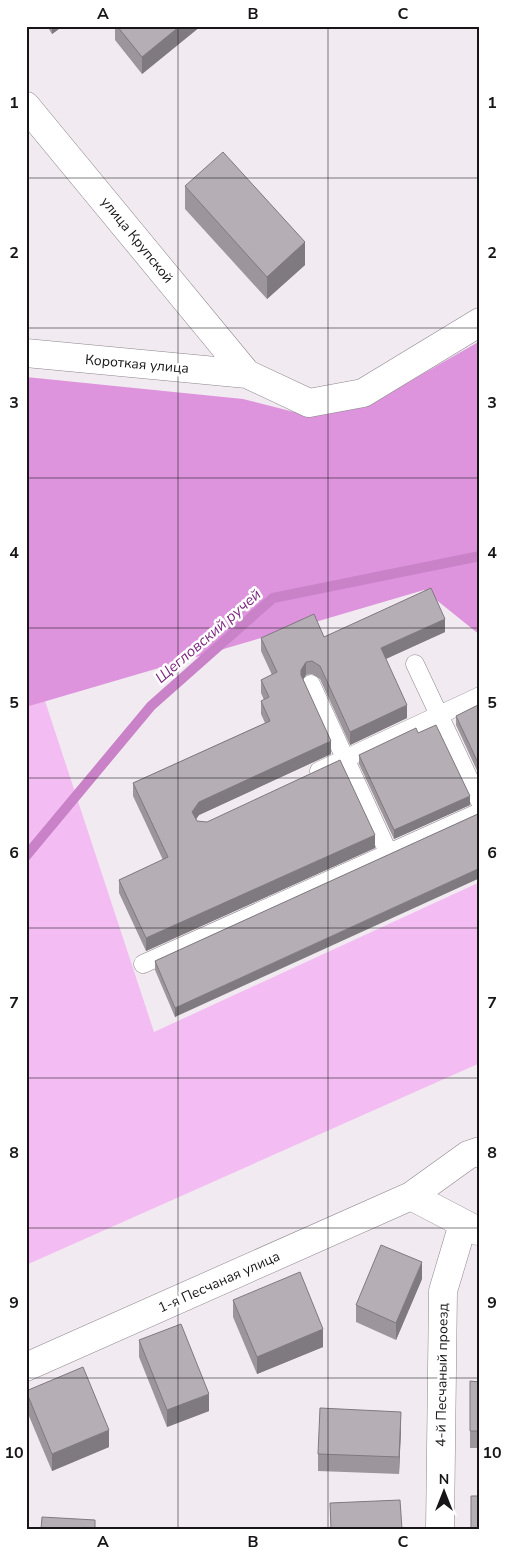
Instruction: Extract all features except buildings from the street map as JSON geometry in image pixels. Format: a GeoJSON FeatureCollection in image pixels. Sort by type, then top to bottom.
{"type":"FeatureCollection","features":[{"type":"Feature","properties":{"kind":"street","name":"улица Крупской"},"geometry":{"type":"LineString","coordinates":[[26,106],[247,374]]}},
{"type":"Feature","properties":{"kind":"street"},"geometry":{"type":"LineString","coordinates":[[247,374],[309,403],[363,393],[480,322]]}},
{"type":"Feature","properties":{"kind":"street","name":"Короткая улица"},"geometry":{"type":"LineString","coordinates":[[26,353],[247,374]]}},
{"type":"Feature","properties":{"kind":"street","name":"1-я Песчаная улица"},"geometry":{"type":"LineString","coordinates":[[26,1367],[411,1196],[468,1155],[480,1150]]}},
{"type":"Feature","properties":{"kind":"street"},"geometry":{"type":"LineString","coordinates":[[411,1196],[472,1228]]}},
{"type":"Feature","properties":{"kind":"street","name":"4-й Песчаный проезд"},"geometry":{"type":"LineString","coordinates":[[440,1529],[443,1290],[472,1228]]}},
{"type":"Feature","properties":{"kind":"lane"},"geometry":{"type":"LineString","coordinates":[[415,664],[480,802]]}},
{"type":"Feature","properties":{"kind":"lane"},"geometry":{"type":"LineString","coordinates":[[311,684],[389,854]]}},
{"type":"Feature","properties":{"kind":"lane"},"geometry":{"type":"LineString","coordinates":[[301,780],[480,696]]}},
{"type":"Feature","properties":{"kind":"lane"},"geometry":{"type":"LineString","coordinates":[[143,964],[480,812]]}},
{"type":"Feature","properties":{"kind":"shaded area"},"geometry":{"type":"Polygon","coordinates":[[[480,341],[480,635],[424,590],[26,707],[26,377],[243,399],[294,412],[405,384],[480,341]]]}},
{"type":"Feature","properties":{"kind":"shaded area"},"geometry":{"type":"Polygon","coordinates":[[[45,701],[154,1032],[480,882],[480,1063],[26,1265],[26,707],[45,701]]]}},
{"type":"Feature","properties":{"kind":"waterway","name":"Щегловский ручей"},"geometry":{"type":"LineString","coordinates":[[26,856],[151,706],[273,598],[480,556]]}}]}
